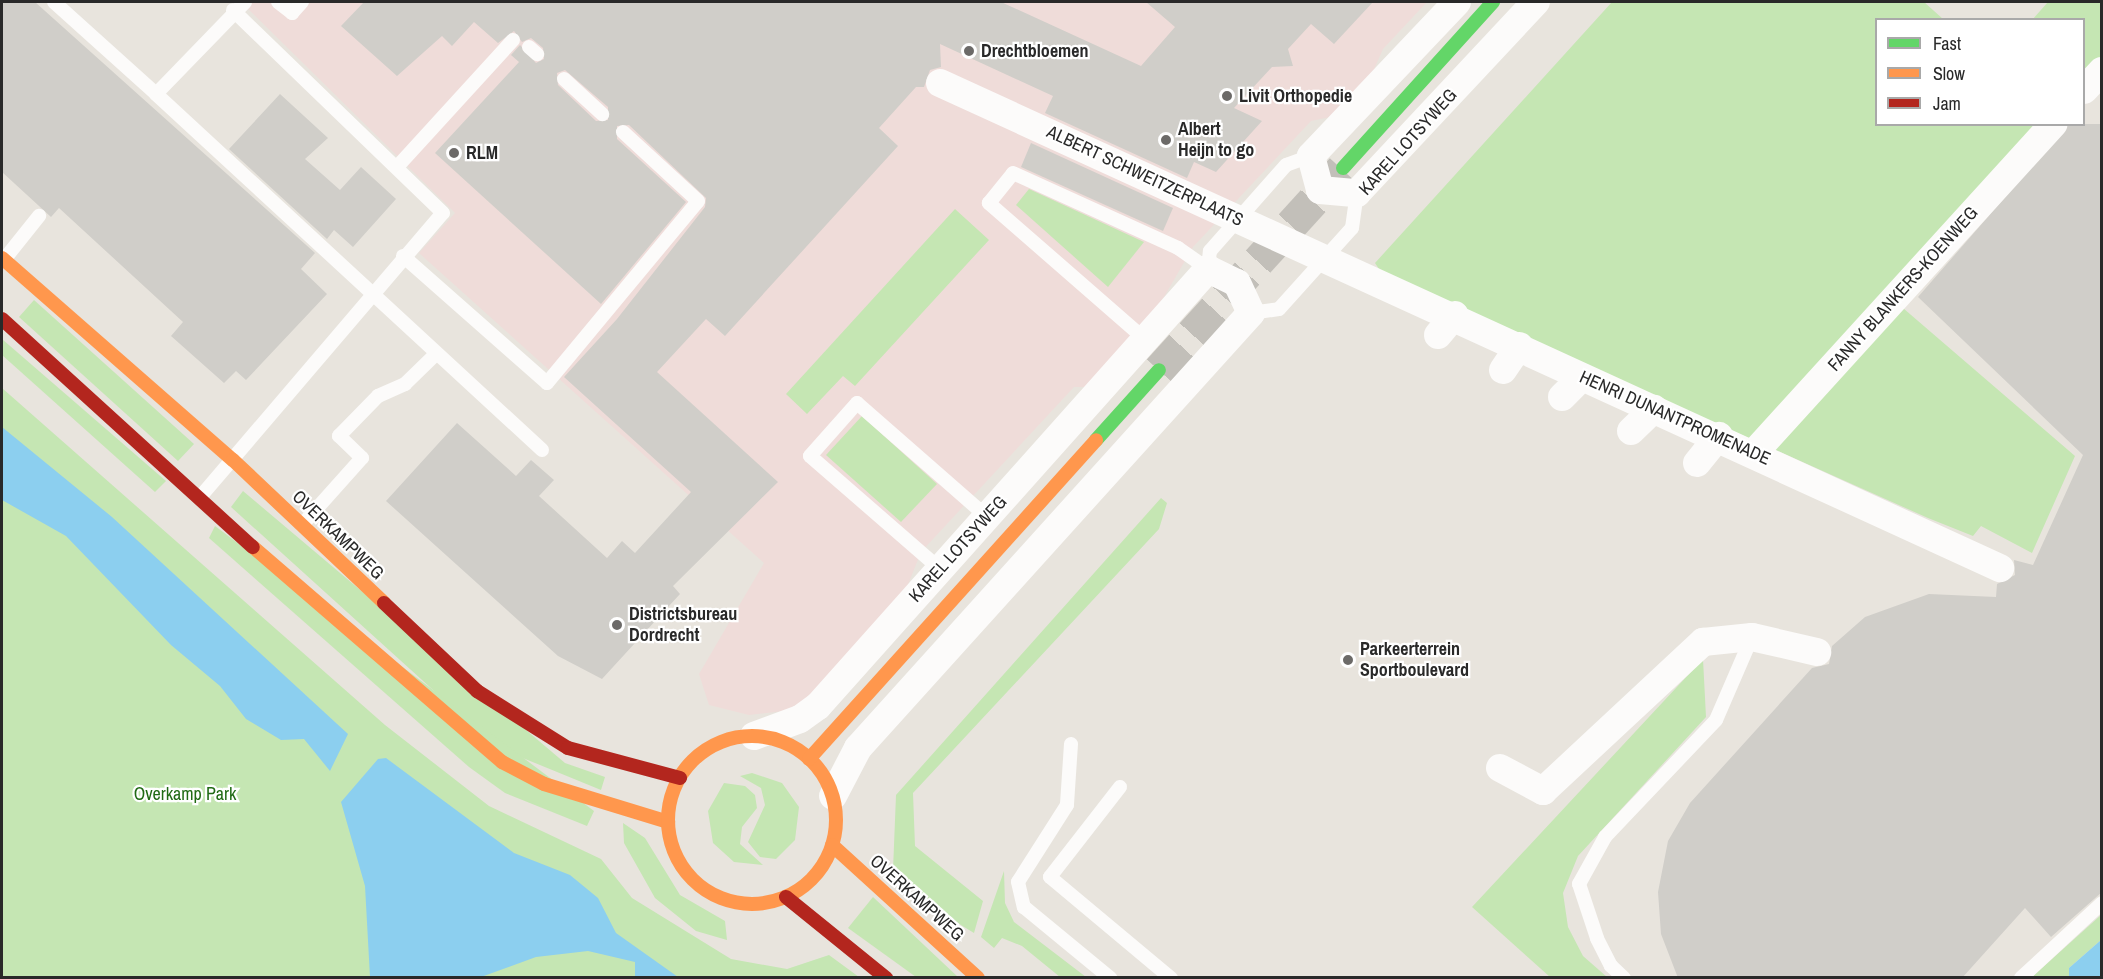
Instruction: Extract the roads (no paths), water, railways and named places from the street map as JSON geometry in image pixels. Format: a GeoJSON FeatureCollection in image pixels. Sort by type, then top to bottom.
{"type":"FeatureCollection","features":[{"type":"Feature","properties":{"kind":"street","name":"KAREL LOTSYWEG"},"geometry":{"type":"LineString","coordinates":[[1311,156],[1457,2]]}},
{"type":"Feature","properties":{"kind":"street","name":"KAREL LOTSYWEG"},"geometry":{"type":"LineString","coordinates":[[1343,168],[1493,2]]}},
{"type":"Feature","properties":{"kind":"street","name":"KAREL LOTSYWEG"},"geometry":{"type":"LineString","coordinates":[[1358,193],[1536,2]]}},
{"type":"Feature","properties":{"kind":"street"},"geometry":{"type":"LineString","coordinates":[[2085,89],[2102,71]]}},
{"type":"Feature","properties":{"kind":"street","name":"ALBERT SCHWEITZERPLAATS"},"geometry":{"type":"LineString","coordinates":[[940,83],[1337,264]]}},
{"type":"Feature","properties":{"kind":"street","name":"FANNY BLANKERS-KOENWEG"},"geometry":{"type":"LineString","coordinates":[[1754,453],[2050,126]]}},
{"type":"Feature","properties":{"kind":"street"},"geometry":{"type":"LineString","coordinates":[[1311,156],[1320,190],[1358,193]]}},
{"type":"Feature","properties":{"kind":"street","name":"OVERKAMPWEG"},"geometry":{"type":"LineString","coordinates":[[2,261],[233,460],[477,691],[568,748],[680,778]]}},
{"type":"Feature","properties":{"kind":"street","name":"HENRI DUNANTPROMENADE"},"geometry":{"type":"LineString","coordinates":[[1337,264],[1447,325],[1519,346],[1581,377],[1719,436],[2000,568]]}},
{"type":"Feature","properties":{"kind":"street","name":"KAREL LOTSYWEG"},"geometry":{"type":"LineString","coordinates":[[754,736],[818,706],[1208,269]]}},
{"type":"Feature","properties":{"kind":"street"},"geometry":{"type":"LineString","coordinates":[[833,796],[809,759],[784,742],[754,736],[711,747],[680,778],[668,822],[678,860],[704,888],[740,903],[786,897],[819,870],[832,845],[833,796],[858,748],[1251,313],[1238,283],[1208,269]]}},
{"type":"Feature","properties":{"kind":"street"},"geometry":{"type":"LineString","coordinates":[[2,319],[502,762],[544,784],[668,822]]}},
{"type":"Feature","properties":{"kind":"street"},"geometry":{"type":"LineString","coordinates":[[1147,340],[1189,380]]}},
{"type":"Feature","properties":{"kind":"street"},"geometry":{"type":"LineString","coordinates":[[1503,370],[1519,346]]}},
{"type":"Feature","properties":{"kind":"street","name":"KAREL LOTSYWEG"},"geometry":{"type":"LineString","coordinates":[[809,759],[1160,370]]}},
{"type":"Feature","properties":{"kind":"street"},"geometry":{"type":"LineString","coordinates":[[1562,397],[1581,377]]}},
{"type":"Feature","properties":{"kind":"street"},"geometry":{"type":"LineString","coordinates":[[1631,431],[1654,409]]}},
{"type":"Feature","properties":{"kind":"street"},"geometry":{"type":"LineString","coordinates":[[1697,463],[1719,436]]}},
{"type":"Feature","properties":{"kind":"street"},"geometry":{"type":"LineString","coordinates":[[1500,768],[1543,790],[1703,642],[1752,637],[1817,652]]}},
{"type":"Feature","properties":{"kind":"street","name":"OVERKAMPWEG"},"geometry":{"type":"LineString","coordinates":[[832,845],[978,978]]}},
{"type":"Feature","properties":{"kind":"street"},"geometry":{"type":"LineString","coordinates":[[786,897],[886,978]]}},
{"type":"Feature","properties":{"kind":"lane"},"geometry":{"type":"LineString","coordinates":[[54,2],[542,450]]}},
{"type":"Feature","properties":{"kind":"lane"},"geometry":{"type":"LineString","coordinates":[[156,94],[202,40],[233,10],[245,2]]}},
{"type":"Feature","properties":{"kind":"lane"},"geometry":{"type":"LineString","coordinates":[[278,2],[292,13],[302,2]]}},
{"type":"Feature","properties":{"kind":"lane"},"geometry":{"type":"LineString","coordinates":[[201,496],[403,256],[443,213],[233,10]]}},
{"type":"Feature","properties":{"kind":"lane"},"geometry":{"type":"LineString","coordinates":[[397,167],[513,40]]}},
{"type":"Feature","properties":{"kind":"lane"},"geometry":{"type":"LineString","coordinates":[[564,79],[602,114]]}},
{"type":"Feature","properties":{"kind":"lane"},"geometry":{"type":"LineString","coordinates":[[403,256],[547,383],[698,201],[623,132]]}},
{"type":"Feature","properties":{"kind":"lane","name":"KAREL LOTSYWEG"},"geometry":{"type":"LineString","coordinates":[[1208,269],[1210,251],[1286,165],[1311,156]]}},
{"type":"Feature","properties":{"kind":"lane"},"geometry":{"type":"LineString","coordinates":[[1147,340],[989,203],[1013,173],[1179,248],[1208,269]]}},
{"type":"Feature","properties":{"kind":"lane","name":"KAREL LOTSYWEG"},"geometry":{"type":"LineString","coordinates":[[1251,313],[1279,309],[1337,264],[1352,228],[1358,193]]}},
{"type":"Feature","properties":{"kind":"lane","name":"OVERKAMPWEG"},"geometry":{"type":"LineString","coordinates":[[2,261],[39,216]]}},
{"type":"Feature","properties":{"kind":"lane"},"geometry":{"type":"LineString","coordinates":[[302,525],[362,458],[339,436],[378,396],[405,384],[436,354]]}},
{"type":"Feature","properties":{"kind":"lane"},"geometry":{"type":"LineString","coordinates":[[940,569],[810,456],[857,402],[987,517]]}},
{"type":"Feature","properties":{"kind":"lane"},"geometry":{"type":"LineString","coordinates":[[1624,978],[1602,948],[1579,884],[1605,837],[1716,720],[1752,637]]}},
{"type":"Feature","properties":{"kind":"lane"},"geometry":{"type":"LineString","coordinates":[[1071,744],[1067,805],[1018,882],[1024,907],[1110,978]]}},
{"type":"Feature","properties":{"kind":"lane"},"geometry":{"type":"LineString","coordinates":[[1120,787],[1050,877],[1171,978]]}},
{"type":"Feature","properties":{"kind":"lane"},"geometry":{"type":"LineString","coordinates":[[2021,978],[2102,903]]}},
{"type":"Feature","properties":{"kind":"water"},"geometry":{"type":"Polygon","coordinates":[[[2,427],[112,517],[348,734],[330,771],[304,739],[281,740],[246,719],[220,686],[171,645],[66,536],[2,500],[2,427]]]}},
{"type":"Feature","properties":{"kind":"water"},"geometry":{"type":"Polygon","coordinates":[[[386,758],[514,853],[570,875],[598,898],[616,933],[678,977],[635,977],[635,962],[588,951],[536,957],[481,977],[370,977],[365,886],[341,802],[378,759],[386,758]]]}},
{"type":"Feature","properties":{"kind":"water"},"geometry":{"type":"Polygon","coordinates":[[[2101,940],[2101,977],[2069,977],[2069,968],[2101,940]]]}},
{"type":"Feature","properties":{"kind":"tunnel"},"geometry":{"type":"LineString","coordinates":[[1159,370],[1342,169]]}},
{"type":"Feature","properties":{"kind":"place","name":"Drechtbloemen"},"geometry":{"type":"Point","coordinates":[969,51]}},
{"type":"Feature","properties":{"kind":"place","name":"Livit Orthopedie"},"geometry":{"type":"Point","coordinates":[1227,96]}},
{"type":"Feature","properties":{"kind":"place","name":"Albert Heijn to go"},"geometry":{"type":"Point","coordinates":[1166,140]}},
{"type":"Feature","properties":{"kind":"place","name":"RLM"},"geometry":{"type":"Point","coordinates":[454,153]}},
{"type":"Feature","properties":{"kind":"place","name":"Districtsbureau Dordrecht"},"geometry":{"type":"Point","coordinates":[617,625]}},
{"type":"Feature","properties":{"kind":"place","name":"Parkeerterrein Sportboulevard"},"geometry":{"type":"Point","coordinates":[1348,660]}},
{"type":"Feature","properties":{"kind":"park label","name":"Overkamp Park"},"geometry":{"type":"Point","coordinates":[185,794]}}]}
